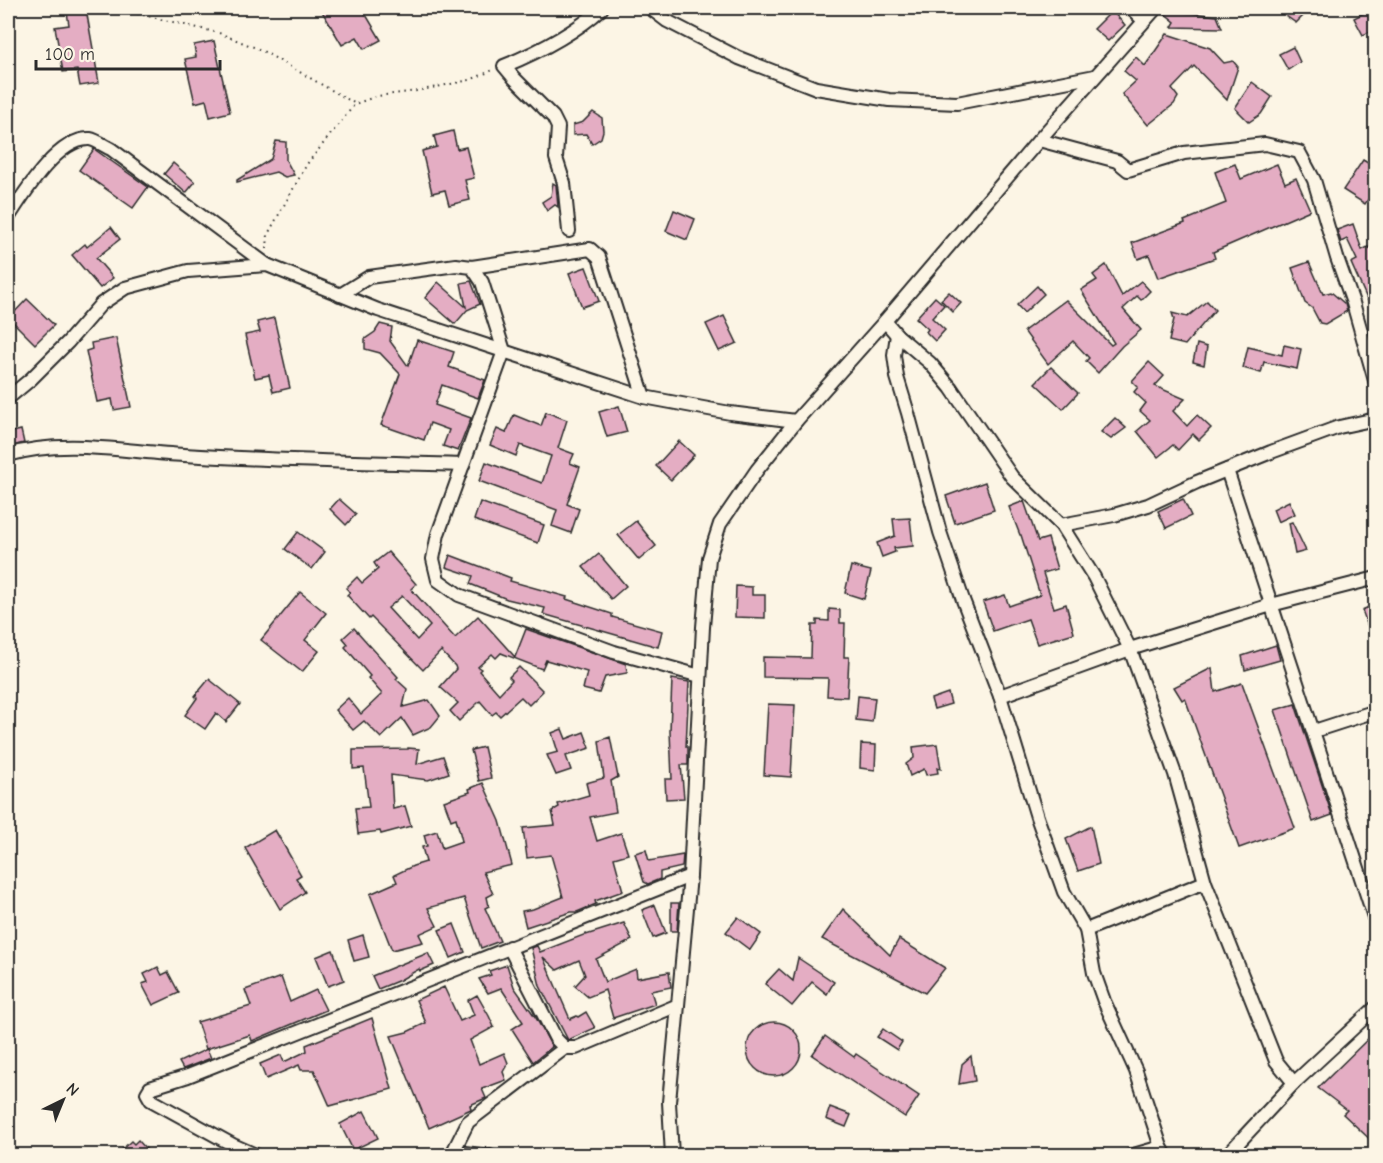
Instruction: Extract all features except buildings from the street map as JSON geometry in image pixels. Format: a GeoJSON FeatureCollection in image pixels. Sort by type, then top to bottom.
{"type":"FeatureCollection","features":[{"type":"Feature","properties":{"kind":"street"},"geometry":{"type":"LineString","coordinates":[[569,231],[564,183],[556,158],[558,127],[553,117],[504,66],[562,36],[602,8]]}},
{"type":"Feature","properties":{"kind":"street"},"geometry":{"type":"LineString","coordinates":[[650,8],[667,21],[739,58],[816,88],[889,100],[957,103],[1095,76]]}},
{"type":"Feature","properties":{"kind":"street"},"geometry":{"type":"LineString","coordinates":[[1131,8],[1144,21]]}},
{"type":"Feature","properties":{"kind":"street"},"geometry":{"type":"LineString","coordinates":[[672,1155],[669,1102],[690,876],[700,676],[709,558],[720,524],[796,421],[1156,8]]}},
{"type":"Feature","properties":{"kind":"street"},"geometry":{"type":"LineString","coordinates":[[8,218],[45,164],[69,145],[90,140],[111,149],[267,265],[340,295],[378,310],[644,397],[730,413],[796,421]]}},
{"type":"Feature","properties":{"kind":"street"},"geometry":{"type":"LineString","coordinates":[[1039,140],[1117,161],[1128,170],[1184,153],[1264,144],[1299,152],[1314,180],[1376,384]]}},
{"type":"Feature","properties":{"kind":"street"},"geometry":{"type":"LineString","coordinates":[[340,295],[369,278],[456,265],[472,267],[590,249],[599,257],[644,397]]}},
{"type":"Feature","properties":{"kind":"street"},"geometry":{"type":"LineString","coordinates":[[8,398],[46,364],[102,304],[125,288],[188,271],[267,265]]}},
{"type":"Feature","properties":{"kind":"street"},"geometry":{"type":"LineString","coordinates":[[472,267],[482,282],[504,351],[438,534],[433,559],[438,580],[459,595],[614,652],[700,676]]}},
{"type":"Feature","properties":{"kind":"street"},"geometry":{"type":"LineString","coordinates":[[885,321],[897,335],[930,363],[951,388],[1012,477],[1061,525],[1094,577],[1130,649],[1174,774],[1204,882],[1276,1061],[1294,1083]]}},
{"type":"Feature","properties":{"kind":"street"},"geometry":{"type":"LineString","coordinates":[[897,335],[894,355],[897,376],[940,532],[1000,696],[1041,828],[1064,892],[1086,930],[1094,973],[1104,1001],[1136,1071],[1164,1151],[1130,1155]]}},
{"type":"Feature","properties":{"kind":"street"},"geometry":{"type":"LineString","coordinates":[[1061,525],[1114,515],[1148,505],[1227,470],[1339,427],[1376,419]]}},
{"type":"Feature","properties":{"kind":"street"},"geometry":{"type":"LineString","coordinates":[[8,455],[22,451],[76,447],[184,455],[463,465]]}},
{"type":"Feature","properties":{"kind":"street"},"geometry":{"type":"LineString","coordinates":[[1227,470],[1376,923]]}},
{"type":"Feature","properties":{"kind":"street"},"geometry":{"type":"LineString","coordinates":[[1000,696],[1130,649],[1271,605],[1376,578]]}},
{"type":"Feature","properties":{"kind":"street"},"geometry":{"type":"LineString","coordinates":[[1314,731],[1376,711]]}},
{"type":"Feature","properties":{"kind":"street"},"geometry":{"type":"LineString","coordinates":[[258,1155],[233,1145],[152,1100],[147,1093],[150,1088],[188,1076],[690,876]]}},
{"type":"Feature","properties":{"kind":"street"},"geometry":{"type":"LineString","coordinates":[[1086,930],[1204,882]]}},
{"type":"Feature","properties":{"kind":"street"},"geometry":{"type":"LineString","coordinates":[[509,947],[556,1039],[565,1048]]}},
{"type":"Feature","properties":{"kind":"street"},"geometry":{"type":"LineString","coordinates":[[452,1155],[468,1122],[565,1048],[576,1048],[678,1005]]}},
{"type":"Feature","properties":{"kind":"street"},"geometry":{"type":"LineString","coordinates":[[1226,1155],[1294,1083],[1376,1007]]}},
{"type":"Feature","properties":{"kind":"street"},"geometry":{"type":"LineString","coordinates":[[452,1155],[465,1153],[490,1155]]}},
{"type":"Feature","properties":{"kind":"path"},"geometry":{"type":"LineString","coordinates":[[114,8],[219,33],[261,50],[355,104]]}},
{"type":"Feature","properties":{"kind":"path"},"geometry":{"type":"LineString","coordinates":[[267,265],[268,234],[281,210],[307,164],[355,104],[377,96],[417,91],[470,80],[504,66]]}}]}
